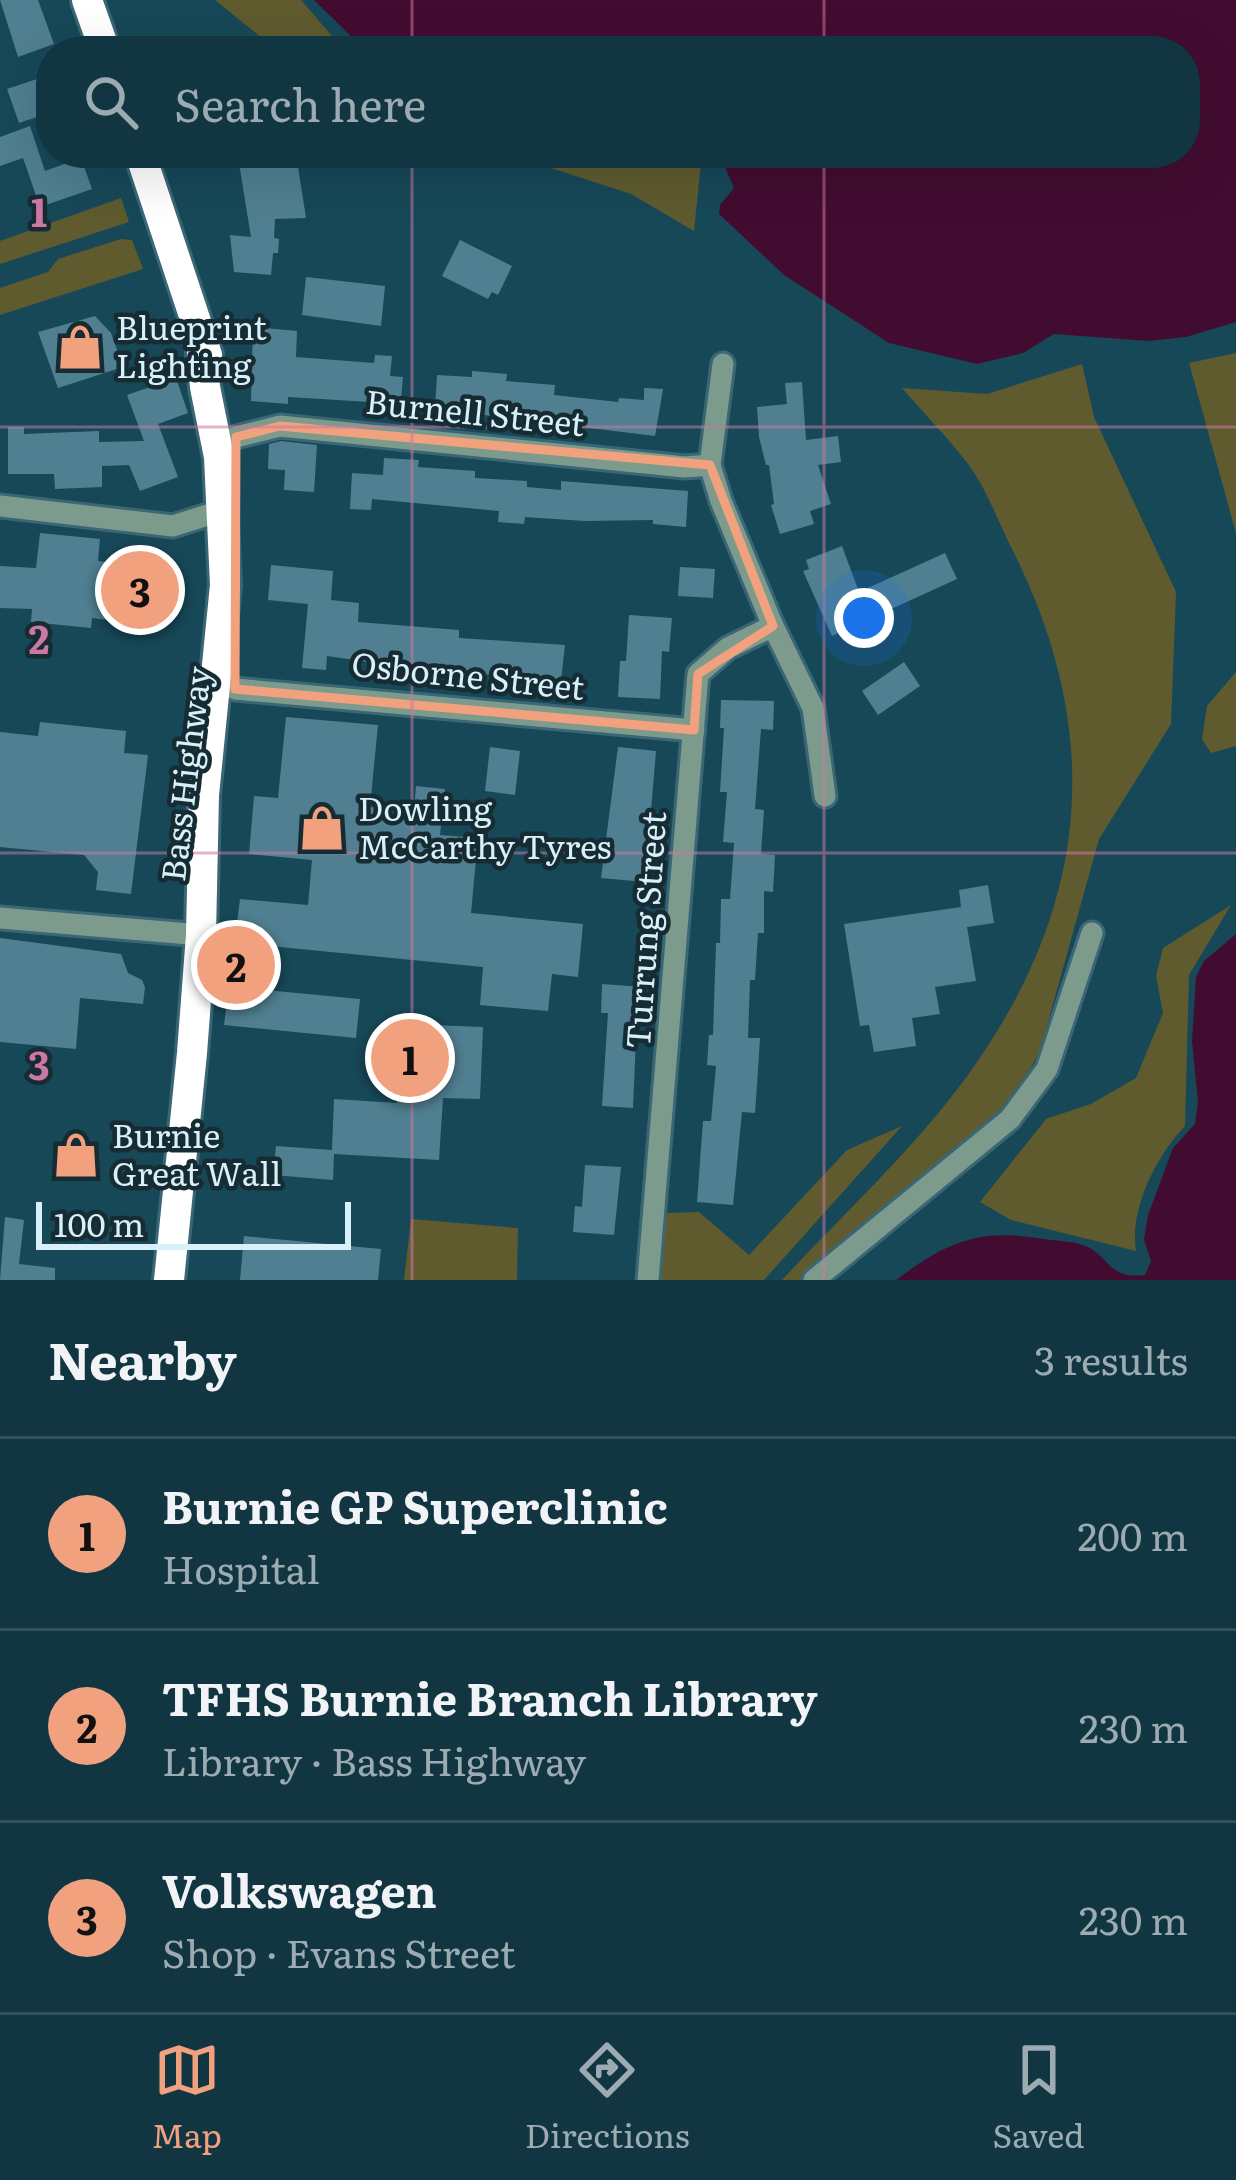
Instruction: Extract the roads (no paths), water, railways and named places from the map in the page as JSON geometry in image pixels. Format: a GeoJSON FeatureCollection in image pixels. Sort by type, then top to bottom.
{"type":"FeatureCollection","features":[{"type":"Feature","properties":{"kind":"highway"},"geometry":{"type":"LineString","coordinates":[[87,0],[100,36]]}},
{"type":"Feature","properties":{"kind":"highway","name":"Bass Highway"},"geometry":{"type":"LineString","coordinates":[[145,168],[201,340],[221,383],[236,437],[243,506],[235,689],[219,837],[201,935]]}},
{"type":"Feature","properties":{"kind":"highway","name":"Bass Highway"},"geometry":{"type":"LineString","coordinates":[[169,1280],[201,935],[204,795],[224,585],[219,458],[201,340]]}},
{"type":"Feature","properties":{"kind":"street"},"geometry":{"type":"LineString","coordinates":[[723,364],[710,465],[773,626],[813,708],[825,796]]}},
{"type":"Feature","properties":{"kind":"street","name":"Burnell Street"},"geometry":{"type":"LineString","coordinates":[[236,437],[280,426],[710,465]]}},
{"type":"Feature","properties":{"kind":"street"},"geometry":{"type":"LineString","coordinates":[[0,506],[173,526],[223,510]]}},
{"type":"Feature","properties":{"kind":"street","name":"Turrung Street"},"geometry":{"type":"LineString","coordinates":[[648,1280],[698,674],[728,648],[773,626]]}},
{"type":"Feature","properties":{"kind":"street","name":"Osborne Street"},"geometry":{"type":"LineString","coordinates":[[235,689],[694,730]]}},
{"type":"Feature","properties":{"kind":"street"},"geometry":{"type":"LineString","coordinates":[[0,918],[201,935]]}},
{"type":"Feature","properties":{"kind":"street"},"geometry":{"type":"LineString","coordinates":[[814,1280],[1010,1118],[1047,1069],[1092,933]]}},
{"type":"Feature","properties":{"kind":"place","name":"Blueprint Lighting"},"geometry":{"type":"Point","coordinates":[80,347]}},
{"type":"Feature","properties":{"kind":"place","name":"Volkswagen"},"geometry":{"type":"Point","coordinates":[140,590]}},
{"type":"Feature","properties":{"kind":"place","name":"Dowling McCarthy Tyres"},"geometry":{"type":"Point","coordinates":[322,828]}},
{"type":"Feature","properties":{"kind":"place","name":"TFHS Burnie Branch Library"},"geometry":{"type":"Point","coordinates":[236,965]}},
{"type":"Feature","properties":{"kind":"place","name":"Burnie GP Superclinic"},"geometry":{"type":"Point","coordinates":[410,1058]}},
{"type":"Feature","properties":{"kind":"place","name":"Burnie Great Wall"},"geometry":{"type":"Point","coordinates":[76,1155]}}]}
